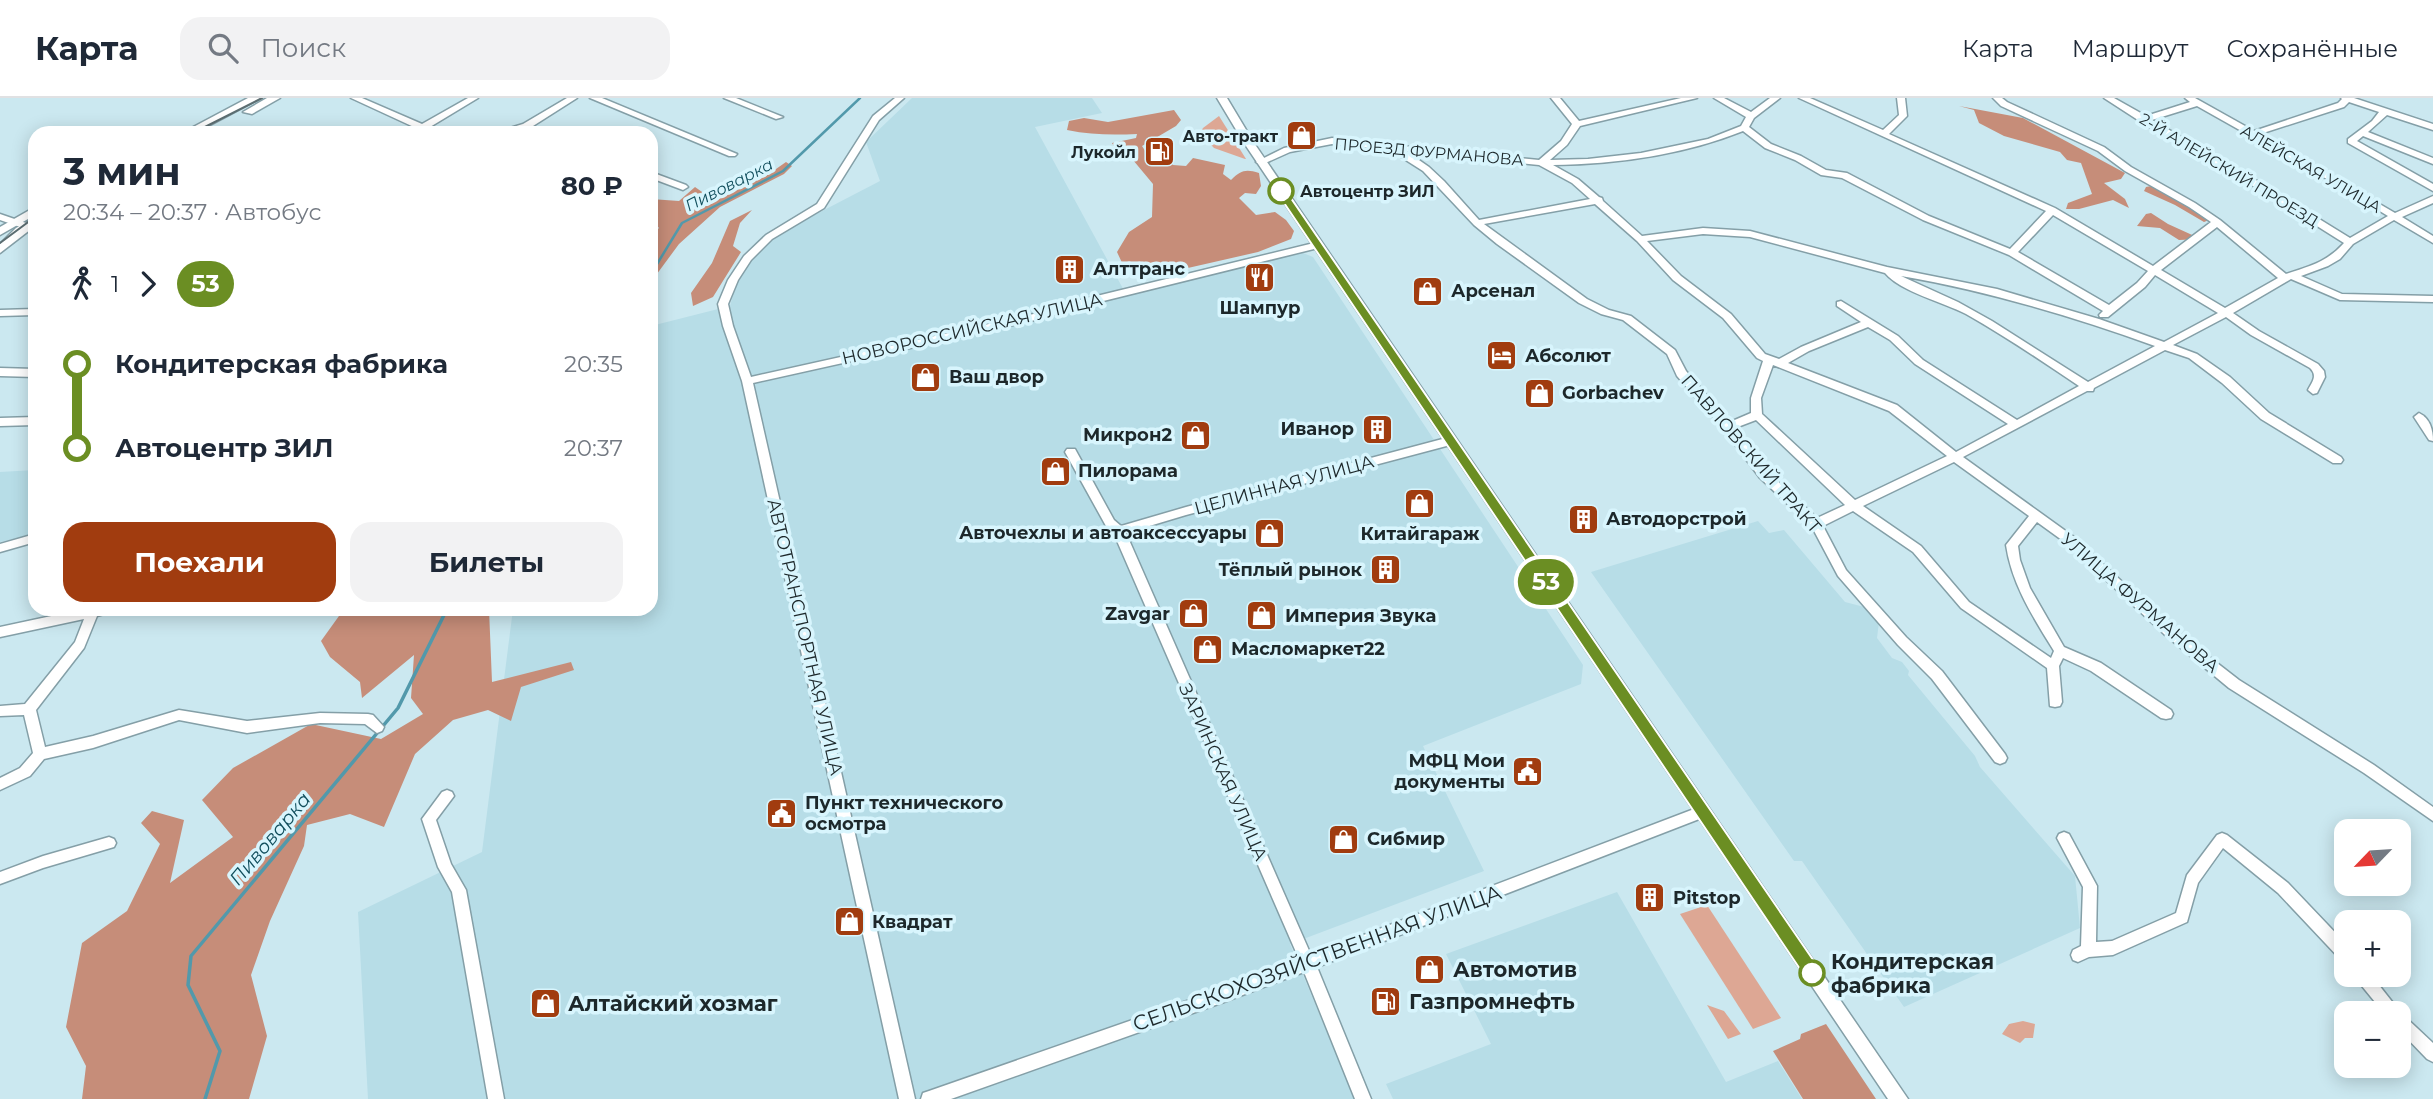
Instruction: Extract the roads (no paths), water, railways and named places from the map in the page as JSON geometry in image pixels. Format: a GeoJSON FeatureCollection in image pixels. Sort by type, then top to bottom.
{"type":"FeatureCollection","features":[{"type":"Feature","properties":{"kind":"main road"},"geometry":{"type":"LineString","coordinates":[[202,126],[256,98]]}},
{"type":"Feature","properties":{"kind":"main road"},"geometry":{"type":"LineString","coordinates":[[220,126],[275,98]]}},
{"type":"Feature","properties":{"kind":"main road"},"geometry":{"type":"LineString","coordinates":[[1222,98],[1261,162],[1899,1099]]}},
{"type":"Feature","properties":{"kind":"main road"},"geometry":{"type":"LineString","coordinates":[[0,232],[28,214]]}},
{"type":"Feature","properties":{"kind":"main road"},"geometry":{"type":"LineString","coordinates":[[0,250],[28,225]]}},
{"type":"Feature","properties":{"kind":"street"},"geometry":{"type":"LineString","coordinates":[[355,98],[418,126]]}},
{"type":"Feature","properties":{"kind":"street"},"geometry":{"type":"LineString","coordinates":[[425,126],[474,98]]}},
{"type":"Feature","properties":{"kind":"street"},"geometry":{"type":"LineString","coordinates":[[526,126],[573,98]]}},
{"type":"Feature","properties":{"kind":"street"},"geometry":{"type":"LineString","coordinates":[[594,98],[732,153]]}},
{"type":"Feature","properties":{"kind":"street"},"geometry":{"type":"LineString","coordinates":[[728,98],[779,117]]}},
{"type":"Feature","properties":{"kind":"street","name":"АВТОТРАНСПОРТНАЯ УЛИЦА"},"geometry":{"type":"LineString","coordinates":[[900,98],[876,118],[821,206],[769,237],[747,258],[723,304],[747,381],[908,1099]]}},
{"type":"Feature","properties":{"kind":"street"},"geometry":{"type":"LineString","coordinates":[[1555,98],[1577,124]]}},
{"type":"Feature","properties":{"kind":"street"},"geometry":{"type":"LineString","coordinates":[[1541,163],[1564,143],[1577,124],[1693,98]]}},
{"type":"Feature","properties":{"kind":"street"},"geometry":{"type":"LineString","coordinates":[[1717,98],[1751,116]]}},
{"type":"Feature","properties":{"kind":"street"},"geometry":{"type":"LineString","coordinates":[[1541,163],[1641,156],[1711,141],[1744,128],[1751,116],[1776,98]]}},
{"type":"Feature","properties":{"kind":"street"},"geometry":{"type":"LineString","coordinates":[[1803,98],[2052,211],[2314,366],[2320,377],[2313,390]]}},
{"type":"Feature","properties":{"kind":"street"},"geometry":{"type":"LineString","coordinates":[[1885,133],[1903,116],[1902,98]]}},
{"type":"Feature","properties":{"kind":"street"},"geometry":{"type":"LineString","coordinates":[[1997,98],[2004,104],[2101,149],[2128,169],[2217,222],[2290,278],[2340,297],[2433,299]]}},
{"type":"Feature","properties":{"kind":"street","name":"2-Й АЛЕЙСКИЙ ПРОЕЗД"},"geometry":{"type":"LineString","coordinates":[[2108,98],[2350,242]]}},
{"type":"Feature","properties":{"kind":"street"},"geometry":{"type":"LineString","coordinates":[[2252,134],[2341,105],[2346,98],[2372,102],[2385,111],[2433,127]]}},
{"type":"Feature","properties":{"kind":"street"},"geometry":{"type":"LineString","coordinates":[[2144,120],[2193,100]]}},
{"type":"Feature","properties":{"kind":"street","name":"АЛЕЙСКАЯ УЛИЦА"},"geometry":{"type":"LineString","coordinates":[[2193,100],[2433,240]]}},
{"type":"Feature","properties":{"kind":"street"},"geometry":{"type":"LineString","coordinates":[[2385,111],[2351,141],[2433,188]]}},
{"type":"Feature","properties":{"kind":"street"},"geometry":{"type":"LineString","coordinates":[[1744,128],[1768,146],[1798,158],[1824,173],[1844,176],[1926,218],[2012,253],[2108,309]]}},
{"type":"Feature","properties":{"kind":"street"},"geometry":{"type":"LineString","coordinates":[[2362,133],[2433,161]]}},
{"type":"Feature","properties":{"kind":"street","name":"ПРОЕЗД ФУРМАНОВА"},"geometry":{"type":"LineString","coordinates":[[1261,162],[1287,150],[1332,141],[1541,163],[1561,171],[1599,200],[1677,278],[1727,316],[1756,351],[1774,362]]}},
{"type":"Feature","properties":{"kind":"street","name":"ПАВЛОВСКИЙ ТРАКТ"},"geometry":{"type":"LineString","coordinates":[[1397,146],[1404,155],[1426,169],[1477,223],[1500,242],[1583,301],[1605,312],[1627,318],[1671,352],[1681,373],[1728,427],[1764,475],[1816,524],[1842,573],[1937,676],[2000,758]]}},
{"type":"Feature","properties":{"kind":"street"},"geometry":{"type":"LineString","coordinates":[[658,178],[683,187]]}},
{"type":"Feature","properties":{"kind":"street"},"geometry":{"type":"LineString","coordinates":[[1816,524],[2089,388],[2226,313],[2235,305],[2325,264],[2337,257],[2350,242],[2393,217],[2433,199]]}},
{"type":"Feature","properties":{"kind":"street"},"geometry":{"type":"LineString","coordinates":[[1477,223],[1558,210],[1599,200]]}},
{"type":"Feature","properties":{"kind":"street"},"geometry":{"type":"LineString","coordinates":[[2012,253],[2052,211]]}},
{"type":"Feature","properties":{"kind":"street"},"geometry":{"type":"LineString","coordinates":[[0,217],[12,223],[28,223]]}},
{"type":"Feature","properties":{"kind":"street"},"geometry":{"type":"LineString","coordinates":[[2095,321],[2141,285],[2153,271],[2217,222]]}},
{"type":"Feature","properties":{"kind":"street"},"geometry":{"type":"LineString","coordinates":[[1640,239],[1703,231],[1776,240],[1887,270],[1993,291],[2095,321],[2186,352],[2202,361],[2265,416],[2337,460]]}},
{"type":"Feature","properties":{"kind":"street","name":"НОВОРОССИЙСКАЯ УЛИЦА"},"geometry":{"type":"LineString","coordinates":[[747,381],[1040,316],[1068,306],[1318,244]]}},
{"type":"Feature","properties":{"kind":"street"},"geometry":{"type":"LineString","coordinates":[[1887,270],[1906,284],[1954,304],[2028,346],[2089,388]]}},
{"type":"Feature","properties":{"kind":"street"},"geometry":{"type":"LineString","coordinates":[[1841,304],[1894,338],[1919,362],[2017,425]]}},
{"type":"Feature","properties":{"kind":"street"},"geometry":{"type":"LineString","coordinates":[[0,313],[28,312]]}},
{"type":"Feature","properties":{"kind":"street"},"geometry":{"type":"LineString","coordinates":[[1869,323],[1774,362],[1756,398],[1757,415],[1854,506],[1917,550],[1965,605],[2053,666]]}},
{"type":"Feature","properties":{"kind":"street","name":"УЛИЦА ФУРМАНОВА"},"geometry":{"type":"LineString","coordinates":[[1774,362],[1893,408],[1955,457],[2070,540],[2168,631],[2234,684],[2370,769],[2433,815]]}},
{"type":"Feature","properties":{"kind":"street"},"geometry":{"type":"LineString","coordinates":[[0,372],[28,373]]}},
{"type":"Feature","properties":{"kind":"street"},"geometry":{"type":"LineString","coordinates":[[1728,427],[1757,415]]}},
{"type":"Feature","properties":{"kind":"street"},"geometry":{"type":"LineString","coordinates":[[2419,417],[2433,437]]}},
{"type":"Feature","properties":{"kind":"street"},"geometry":{"type":"LineString","coordinates":[[0,422],[28,421]]}},
{"type":"Feature","properties":{"kind":"street","name":"ЦЕЛИННАЯ УЛИЦА"},"geometry":{"type":"LineString","coordinates":[[1119,531],[1186,510],[1450,440]]}},
{"type":"Feature","properties":{"kind":"street","name":"ЗАРИНСКАЯ УЛИЦА"},"geometry":{"type":"LineString","coordinates":[[1071,452],[1110,523],[1119,531],[1308,964],[1363,1099]]}},
{"type":"Feature","properties":{"kind":"street"},"geometry":{"type":"LineString","coordinates":[[2036,515],[2012,545],[2014,561],[2020,583],[2060,651],[2096,667],[2166,715]]}},
{"type":"Feature","properties":{"kind":"street"},"geometry":{"type":"LineString","coordinates":[[0,548],[28,540]]}},
{"type":"Feature","properties":{"kind":"street"},"geometry":{"type":"LineString","coordinates":[[0,632],[71,616]]}},
{"type":"Feature","properties":{"kind":"street"},"geometry":{"type":"LineString","coordinates":[[29,709],[80,643],[91,616]]}},
{"type":"Feature","properties":{"kind":"street"},"geometry":{"type":"LineString","coordinates":[[2055,702],[2053,666],[2060,651]]}},
{"type":"Feature","properties":{"kind":"street"},"geometry":{"type":"LineString","coordinates":[[0,710],[29,709]]}},
{"type":"Feature","properties":{"kind":"street"},"geometry":{"type":"LineString","coordinates":[[29,709],[40,754]]}},
{"type":"Feature","properties":{"kind":"street"},"geometry":{"type":"LineString","coordinates":[[0,784],[25,772],[40,754],[93,742],[179,715],[247,727],[320,718],[368,719],[377,727]]}},
{"type":"Feature","properties":{"kind":"street"},"geometry":{"type":"LineString","coordinates":[[447,796],[429,819],[445,867],[459,890],[496,1099]]}},
{"type":"Feature","properties":{"kind":"street","name":"СЕЛЬСКОХОЗЯЙСТВЕННАЯ УЛИЦА"},"geometry":{"type":"LineString","coordinates":[[929,1099],[1308,964],[1702,813]]}},
{"type":"Feature","properties":{"kind":"street"},"geometry":{"type":"LineString","coordinates":[[2064,838],[2090,886],[2083,953],[2113,948],[2182,917],[2192,880],[2222,839],[2283,888],[2334,942]]}},
{"type":"Feature","properties":{"kind":"street"},"geometry":{"type":"LineString","coordinates":[[0,878],[43,862],[109,844]]}},
{"type":"Feature","properties":{"kind":"street"},"geometry":{"type":"LineString","coordinates":[[2372,987],[2384,1001]]}},
{"type":"Feature","properties":{"kind":"street"},"geometry":{"type":"LineString","coordinates":[[2411,1031],[2433,1054]]}},
{"type":"Feature","properties":{"kind":"waterway","name":"Пивоварка"},"geometry":{"type":"LineString","coordinates":[[658,262],[682,223],[783,171],[860,98]]}},
{"type":"Feature","properties":{"kind":"waterway","name":"Пивоварка"},"geometry":{"type":"LineString","coordinates":[[205,1099],[220,1051],[188,985],[191,956],[398,708],[444,616]]}},
{"type":"Feature","properties":{"kind":"tram line"},"geometry":{"type":"LineString","coordinates":[[207,126],[262,98]]}},
{"type":"Feature","properties":{"kind":"tram line"},"geometry":{"type":"LineString","coordinates":[[0,243],[28,222]]}},
{"type":"Feature","properties":{"kind":"place","name":"Авто-тракт"},"geometry":{"type":"Point","coordinates":[1301,136]}},
{"type":"Feature","properties":{"kind":"place","name":"Лукойл"},"geometry":{"type":"Point","coordinates":[1159,152]}},
{"type":"Feature","properties":{"kind":"place","name":"Автоцентр ЗИЛ"},"geometry":{"type":"Point","coordinates":[1281,191]}},
{"type":"Feature","properties":{"kind":"place","name":"Алттранс"},"geometry":{"type":"Point","coordinates":[1070,269]}},
{"type":"Feature","properties":{"kind":"place","name":"Шампур"},"geometry":{"type":"Point","coordinates":[1260,278]}},
{"type":"Feature","properties":{"kind":"place","name":"Арсенал"},"geometry":{"type":"Point","coordinates":[1428,291]}},
{"type":"Feature","properties":{"kind":"place","name":"Абсолют"},"geometry":{"type":"Point","coordinates":[1502,356]}},
{"type":"Feature","properties":{"kind":"place","name":"Ваш двор"},"geometry":{"type":"Point","coordinates":[926,377]}},
{"type":"Feature","properties":{"kind":"place","name":"Gorbachev"},"geometry":{"type":"Point","coordinates":[1539,393]}},
{"type":"Feature","properties":{"kind":"place","name":"Иванор"},"geometry":{"type":"Point","coordinates":[1377,429]}},
{"type":"Feature","properties":{"kind":"place","name":"Микрон2"},"geometry":{"type":"Point","coordinates":[1195,435]}},
{"type":"Feature","properties":{"kind":"place","name":"Пилорама"},"geometry":{"type":"Point","coordinates":[1055,471]}},
{"type":"Feature","properties":{"kind":"place","name":"Китайгараж"},"geometry":{"type":"Point","coordinates":[1420,504]}},
{"type":"Feature","properties":{"kind":"place","name":"Автодорстрой"},"geometry":{"type":"Point","coordinates":[1583,519]}},
{"type":"Feature","properties":{"kind":"place","name":"Авточехлы и автоаксессуары"},"geometry":{"type":"Point","coordinates":[1270,533]}},
{"type":"Feature","properties":{"kind":"place","name":"Тёплый рынок"},"geometry":{"type":"Point","coordinates":[1385,570]}},
{"type":"Feature","properties":{"kind":"place","name":"Zavgar"},"geometry":{"type":"Point","coordinates":[1193,614]}},
{"type":"Feature","properties":{"kind":"place","name":"Империя Звука"},"geometry":{"type":"Point","coordinates":[1262,616]}},
{"type":"Feature","properties":{"kind":"place","name":"Масломаркет22"},"geometry":{"type":"Point","coordinates":[1208,649]}},
{"type":"Feature","properties":{"kind":"place","name":"МФЦ Мои документы"},"geometry":{"type":"Point","coordinates":[1528,771]}},
{"type":"Feature","properties":{"kind":"place","name":"Пункт технического осмотра"},"geometry":{"type":"Point","coordinates":[782,813]}},
{"type":"Feature","properties":{"kind":"place","name":"Сибмир"},"geometry":{"type":"Point","coordinates":[1344,839]}},
{"type":"Feature","properties":{"kind":"place","name":"Pitstop"},"geometry":{"type":"Point","coordinates":[1650,898]}},
{"type":"Feature","properties":{"kind":"place","name":"Квадрат"},"geometry":{"type":"Point","coordinates":[849,922]}},
{"type":"Feature","properties":{"kind":"place","name":"Автомотив"},"geometry":{"type":"Point","coordinates":[1430,969]}},
{"type":"Feature","properties":{"kind":"place","name":"Кондитерская фабрика"},"geometry":{"type":"Point","coordinates":[1812,973]}},
{"type":"Feature","properties":{"kind":"place","name":"Газпромнефть"},"geometry":{"type":"Point","coordinates":[1386,1001]}},
{"type":"Feature","properties":{"kind":"place","name":"Алтайский хозмаг"},"geometry":{"type":"Point","coordinates":[545,1003]}}]}
